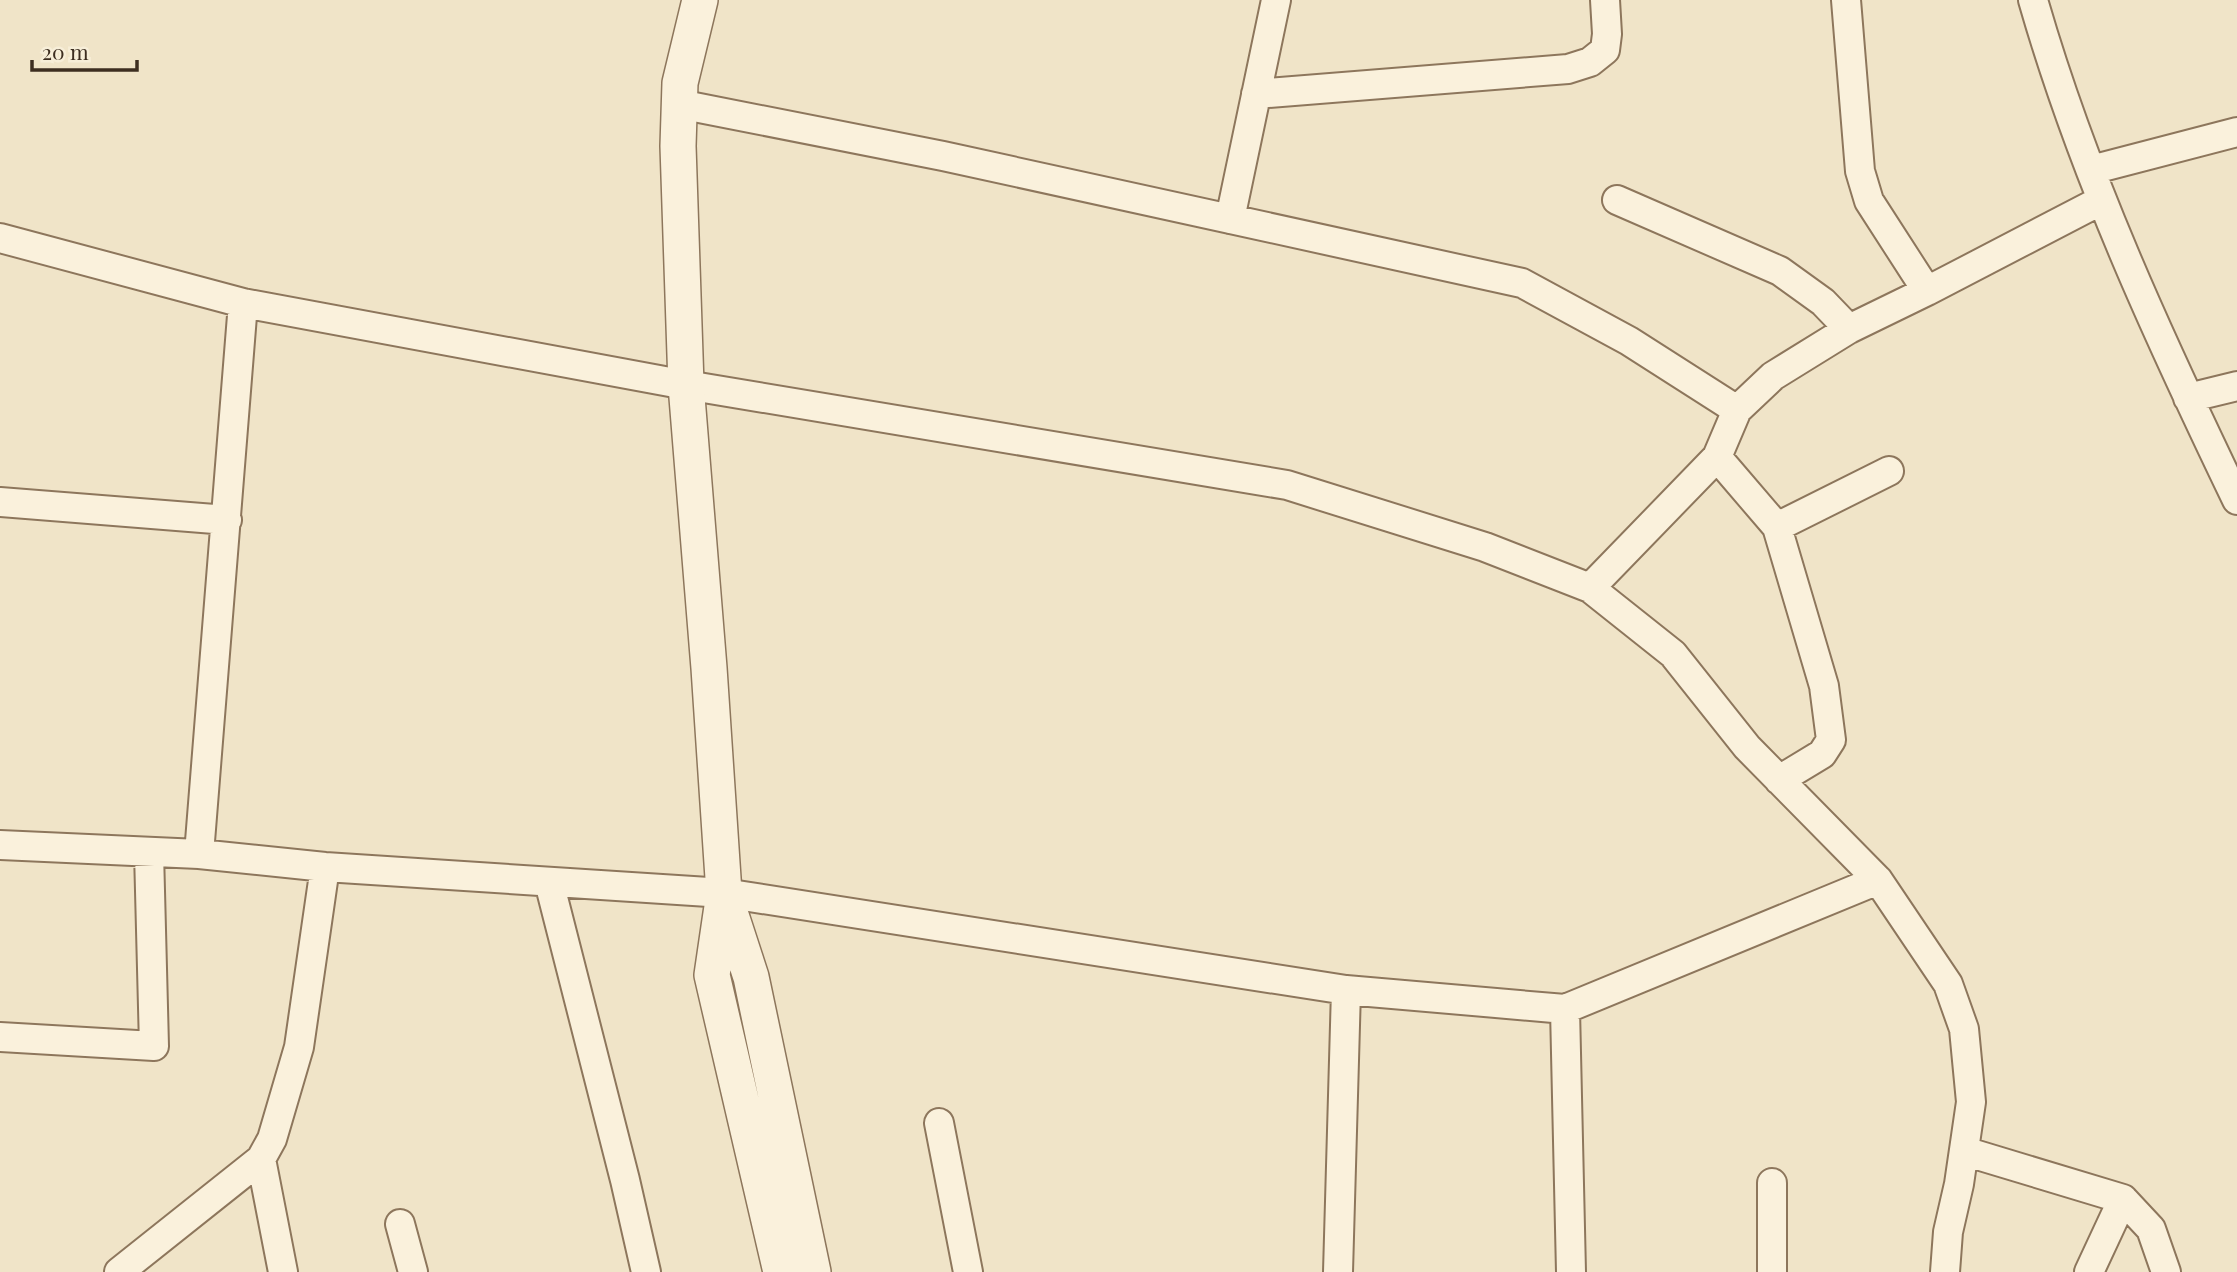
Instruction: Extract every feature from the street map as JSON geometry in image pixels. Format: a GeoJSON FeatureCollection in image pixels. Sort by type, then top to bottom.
{"type":"FeatureCollection","features":[{"type":"Feature","properties":{"kind":"street"},"geometry":{"type":"LineString","coordinates":[[700,0],[680,83],[678,146],[686,386],[724,893],[712,975],[780,1272]]}},
{"type":"Feature","properties":{"kind":"street"},"geometry":{"type":"LineString","coordinates":[[1230,219],[1276,0]]}},
{"type":"Feature","properties":{"kind":"street"},"geometry":{"type":"LineString","coordinates":[[1256,94],[1568,69],[1590,62],[1605,50],[1605,0]]}},
{"type":"Feature","properties":{"kind":"street"},"geometry":{"type":"LineString","coordinates":[[1846,0],[1860,171],[1869,201],[1927,291]]}},
{"type":"Feature","properties":{"kind":"street"},"geometry":{"type":"LineString","coordinates":[[2033,0],[2050,61],[2102,200],[2157,332],[2237,500]]}},
{"type":"Feature","properties":{"kind":"street"},"geometry":{"type":"LineString","coordinates":[[680,104],[943,156],[1522,283],[1629,341],[1737,410]]}},
{"type":"Feature","properties":{"kind":"street"},"geometry":{"type":"LineString","coordinates":[[2091,170],[2237,132]]}},
{"type":"Feature","properties":{"kind":"street"},"geometry":{"type":"LineString","coordinates":[[1617,200],[1780,271],[1823,302],[1849,329]]}},
{"type":"Feature","properties":{"kind":"street"},"geometry":{"type":"LineString","coordinates":[[1590,588],[1717,457],[1737,410],[1773,376],[1849,329],[2102,200]]}},
{"type":"Feature","properties":{"kind":"street"},"geometry":{"type":"LineString","coordinates":[[0,239],[243,303],[686,386],[1287,485],[1485,547],[1590,588],[1673,654],[1747,747],[1878,880],[1948,984],[1964,1029],[1971,1102],[1948,1232],[1945,1272]]}},
{"type":"Feature","properties":{"kind":"street"},"geometry":{"type":"LineString","coordinates":[[199,854],[243,303]]}},
{"type":"Feature","properties":{"kind":"street"},"geometry":{"type":"LineString","coordinates":[[2188,398],[2237,386]]}},
{"type":"Feature","properties":{"kind":"street"},"geometry":{"type":"LineString","coordinates":[[1717,457],[1777,527],[1824,686],[1831,740],[1822,754],[1779,780]]}},
{"type":"Feature","properties":{"kind":"street"},"geometry":{"type":"LineString","coordinates":[[1777,527],[1889,471]]}},
{"type":"Feature","properties":{"kind":"street"},"geometry":{"type":"LineString","coordinates":[[0,502],[227,520]]}},
{"type":"Feature","properties":{"kind":"street"},"geometry":{"type":"LineString","coordinates":[[0,845],[199,854],[325,867],[724,893],[1346,990],[1565,1009],[1878,880]]}},
{"type":"Feature","properties":{"kind":"street"},"geometry":{"type":"LineString","coordinates":[[0,1037],[154,1046],[149,852]]}},
{"type":"Feature","properties":{"kind":"street"},"geometry":{"type":"LineString","coordinates":[[119,1272],[261,1158],[272,1139],[299,1047],[325,867]]}},
{"type":"Feature","properties":{"kind":"street"},"geometry":{"type":"LineString","coordinates":[[549,882],[646,1272]]}},
{"type":"Feature","properties":{"kind":"street"},"geometry":{"type":"LineString","coordinates":[[724,893],[751,977],[813,1272]]}},
{"type":"Feature","properties":{"kind":"street"},"geometry":{"type":"LineString","coordinates":[[1338,1272],[1346,990]]}},
{"type":"Feature","properties":{"kind":"street"},"geometry":{"type":"LineString","coordinates":[[1565,1009],[1572,1272]]}},
{"type":"Feature","properties":{"kind":"street"},"geometry":{"type":"LineString","coordinates":[[939,1124],[968,1272]]}},
{"type":"Feature","properties":{"kind":"street"},"geometry":{"type":"LineString","coordinates":[[1964,1151],[2123,1199],[2151,1229],[2166,1272]]}},
{"type":"Feature","properties":{"kind":"street"},"geometry":{"type":"LineString","coordinates":[[261,1158],[283,1272]]}},
{"type":"Feature","properties":{"kind":"street"},"geometry":{"type":"LineString","coordinates":[[1772,1183],[1772,1272]]}},
{"type":"Feature","properties":{"kind":"street"},"geometry":{"type":"LineString","coordinates":[[2089,1272],[2123,1199]]}},
{"type":"Feature","properties":{"kind":"street"},"geometry":{"type":"LineString","coordinates":[[400,1224],[413,1272]]}}]}
